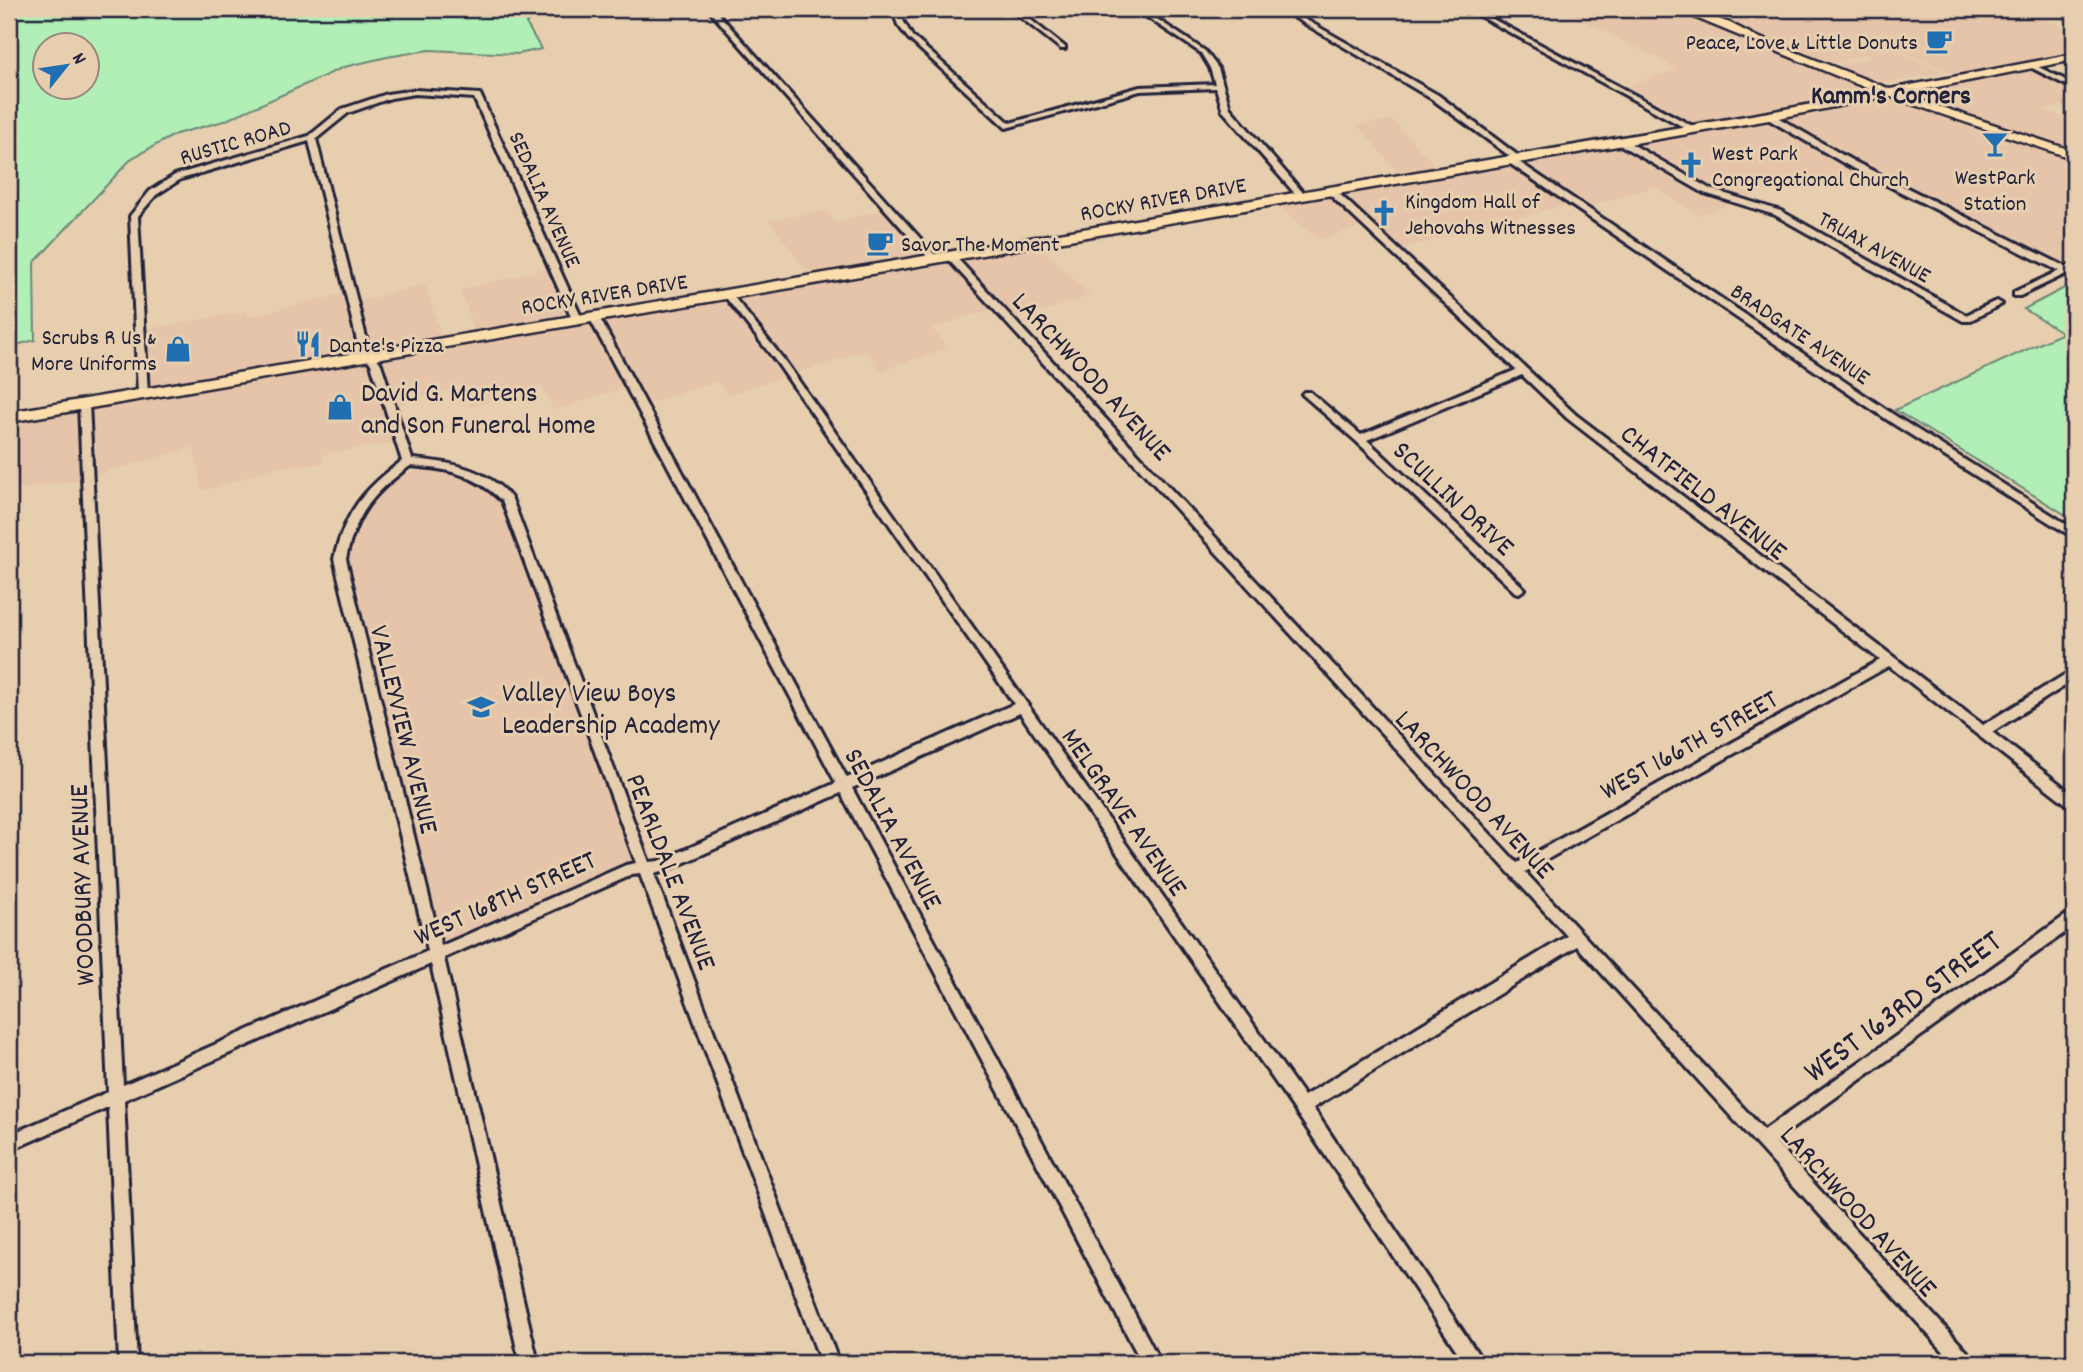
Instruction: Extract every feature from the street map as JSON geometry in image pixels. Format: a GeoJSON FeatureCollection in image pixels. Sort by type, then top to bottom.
{"type":"FeatureCollection","features":[{"type":"Feature","properties":{"kind":"main road"},"geometry":{"type":"LineString","coordinates":[[1679,9],[1709,21],[1713,26],[1751,38],[1889,93],[2074,155]]}},
{"type":"Feature","properties":{"kind":"main road","name":"ROCKY RIVER DRIVE"},"geometry":{"type":"LineString","coordinates":[[9,417],[1769,116],[2074,57]]}},
{"type":"Feature","properties":{"kind":"street"},"geometry":{"type":"LineString","coordinates":[[711,9],[933,258]]}},
{"type":"Feature","properties":{"kind":"street"},"geometry":{"type":"LineString","coordinates":[[951,9],[896,12],[910,37],[1009,126],[1140,89],[1218,86]]}},
{"type":"Feature","properties":{"kind":"street"},"geometry":{"type":"LineString","coordinates":[[1013,9],[1063,48]]}},
{"type":"Feature","properties":{"kind":"street"},"geometry":{"type":"LineString","coordinates":[[1138,9],[1203,52],[1214,68],[1226,109],[1301,195]]}},
{"type":"Feature","properties":{"kind":"street","name":"BRADGATE AVENUE"},"geometry":{"type":"LineString","coordinates":[[1283,9],[1435,97],[1513,158],[1896,421],[2074,534]]}},
{"type":"Feature","properties":{"kind":"street"},"geometry":{"type":"LineString","coordinates":[[1470,9],[1692,128]]}},
{"type":"Feature","properties":{"kind":"street"},"geometry":{"type":"LineString","coordinates":[[2031,65],[2074,87]]}},
{"type":"Feature","properties":{"kind":"street","name":"RUSTIC ROAD"},"geometry":{"type":"LineString","coordinates":[[143,394],[134,216],[145,199],[160,186],[205,168],[277,150],[312,138],[345,111],[390,96],[415,92],[477,96]]}},
{"type":"Feature","properties":{"kind":"street","name":"SEDALIA AVENUE"},"geometry":{"type":"LineString","coordinates":[[477,96],[577,319]]}},
{"type":"Feature","properties":{"kind":"street"},"geometry":{"type":"LineString","coordinates":[[1769,116],[1850,163],[2070,269]]}},
{"type":"Feature","properties":{"kind":"street"},"geometry":{"type":"LineString","coordinates":[[312,138],[363,345],[376,364],[408,462]]}},
{"type":"Feature","properties":{"kind":"street","name":"TRUAX AVENUE"},"geometry":{"type":"LineString","coordinates":[[1620,141],[1707,191],[1778,213],[1966,319],[1997,304]]}},
{"type":"Feature","properties":{"kind":"street","name":"CHATFIELD AVENUE"},"geometry":{"type":"LineString","coordinates":[[1330,190],[1572,417],[2074,802]]}},
{"type":"Feature","properties":{"kind":"street","name":"LARCHWOOD AVENUE"},"geometry":{"type":"LineString","coordinates":[[950,256],[1515,872],[1578,937],[1966,1363]]}},
{"type":"Feature","properties":{"kind":"street"},"geometry":{"type":"LineString","coordinates":[[2017,294],[2070,269]]}},
{"type":"Feature","properties":{"kind":"street","name":"MELGRAVE AVENUE"},"geometry":{"type":"LineString","coordinates":[[727,294],[781,362],[1302,1106],[1475,1363]]}},
{"type":"Feature","properties":{"kind":"street","name":"SEDALIA AVENUE"},"geometry":{"type":"LineString","coordinates":[[594,317],[1152,1363]]}},
{"type":"Feature","properties":{"kind":"street","name":"SCULLIN DRIVE"},"geometry":{"type":"LineString","coordinates":[[1360,439],[1523,371]]}},
{"type":"Feature","properties":{"kind":"street","name":"SCULLIN DRIVE"},"geometry":{"type":"LineString","coordinates":[[1307,394],[1360,439],[1519,589]]}},
{"type":"Feature","properties":{"kind":"street","name":"WOODBURY AVENUE"},"geometry":{"type":"LineString","coordinates":[[84,404],[128,1363]]}},
{"type":"Feature","properties":{"kind":"street","name":"PEARLDALE AVENUE"},"geometry":{"type":"LineString","coordinates":[[408,462],[450,465],[476,474],[493,485],[507,499],[830,1363]]}},
{"type":"Feature","properties":{"kind":"street","name":"VALLEYVIEW AVENUE"},"geometry":{"type":"LineString","coordinates":[[408,462],[376,484],[359,505],[345,532],[340,559],[436,954],[529,1363]]}},
{"type":"Feature","properties":{"kind":"street","name":"WEST 166TH STREET"},"geometry":{"type":"LineString","coordinates":[[1515,872],[1888,661]]}},
{"type":"Feature","properties":{"kind":"street"},"geometry":{"type":"LineString","coordinates":[[1982,732],[2074,674]]}},
{"type":"Feature","properties":{"kind":"street","name":"WEST 168TH STREET"},"geometry":{"type":"LineString","coordinates":[[9,1143],[631,869],[660,866],[1022,706]]}},
{"type":"Feature","properties":{"kind":"street","name":"WEST 163RD STREET"},"geometry":{"type":"LineString","coordinates":[[1763,1140],[2074,918]]}},
{"type":"Feature","properties":{"kind":"street"},"geometry":{"type":"LineString","coordinates":[[1302,1106],[1578,937]]}},
{"type":"Feature","properties":{"kind":"shaded area"},"geometry":{"type":"Polygon","coordinates":[[[1559,9],[1676,9],[1704,20],[1680,9],[2021,9],[2074,32],[2074,57],[1965,79],[1891,46],[1868,54],[1894,49],[1943,72],[1889,83],[1837,65],[1872,58],[1866,54],[1822,67],[1890,95],[2031,67],[2074,88],[2074,102],[2043,110],[2074,121],[2074,277],[2068,280],[1852,172],[1830,183],[1805,187],[1793,181],[1700,215],[1654,187],[1587,207],[1516,161],[1698,129],[1622,88],[1676,70],[1664,61],[1559,9]]]}},
{"type":"Feature","properties":{"kind":"shaded area"},"geometry":{"type":"Polygon","coordinates":[[[1392,120],[1442,173],[1506,161],[1571,204],[1392,251],[1365,226],[1318,239],[1274,202],[1403,179],[1358,125],[1392,120]]]}},
{"type":"Feature","properties":{"kind":"shaded area"},"geometry":{"type":"Polygon","coordinates":[[[884,209],[930,261],[1037,243],[1090,296],[1015,320],[1002,306],[932,328],[947,348],[880,371],[865,351],[727,395],[718,381],[637,407],[626,387],[554,410],[541,385],[471,407],[462,386],[386,408],[396,442],[324,454],[320,464],[276,467],[202,491],[194,447],[77,480],[9,491],[9,420],[147,396],[143,330],[247,311],[249,317],[354,291],[357,302],[425,285],[442,338],[475,332],[461,290],[549,268],[573,322],[813,280],[769,220],[826,211],[836,223],[884,209]]]}},
{"type":"Feature","properties":{"kind":"shaded area","name":"Valley View Boys Leadership Academy"},"geometry":{"type":"Polygon","coordinates":[[[440,469],[462,474],[484,485],[500,504],[632,860],[444,945],[349,555],[353,533],[364,510],[381,489],[399,477],[420,470],[440,469]]]}},
{"type":"Feature","properties":{"kind":"green space"},"geometry":{"type":"Polygon","coordinates":[[[9,9],[561,9],[545,12],[526,23],[541,49],[518,54],[429,50],[344,67],[224,121],[176,134],[132,158],[34,263],[35,340],[9,347],[9,9]]]}},
{"type":"Feature","properties":{"kind":"green space"},"geometry":{"type":"Polygon","coordinates":[[[2074,283],[2074,520],[1895,410],[2063,333],[2024,309],[2074,283]]]}},
{"type":"Feature","properties":{"kind":"place","name":"Peace, Love & Little Donuts"},"geometry":{"type":"Point","coordinates":[1939,41]}},
{"type":"Feature","properties":{"kind":"place","name":"WestPark Station"},"geometry":{"type":"Point","coordinates":[1995,144]}},
{"type":"Feature","properties":{"kind":"place","name":"West Park Congregational Church"},"geometry":{"type":"Point","coordinates":[1691,165]}},
{"type":"Feature","properties":{"kind":"place","name":"Kingdom Hall of Jehovahs Witnesses"},"geometry":{"type":"Point","coordinates":[1384,213]}},
{"type":"Feature","properties":{"kind":"place","name":"Savor The Moment"},"geometry":{"type":"Point","coordinates":[880,243]}},
{"type":"Feature","properties":{"kind":"place","name":"Dante's Pizza"},"geometry":{"type":"Point","coordinates":[308,344]}},
{"type":"Feature","properties":{"kind":"place","name":"Scrubs R Us & More Uniforms"},"geometry":{"type":"Point","coordinates":[178,349]}},
{"type":"Feature","properties":{"kind":"place","name":"David G. Martens and Son Funeral Home"},"geometry":{"type":"Point","coordinates":[340,407]}},
{"type":"Feature","properties":{"kind":"place","name":"Valley View Boys Leadership Academy"},"geometry":{"type":"Point","coordinates":[481,707]}},
{"type":"Feature","properties":{"kind":"district","name":"Kamm's Corners"},"geometry":{"type":"Point","coordinates":[1891,94]}}]}
